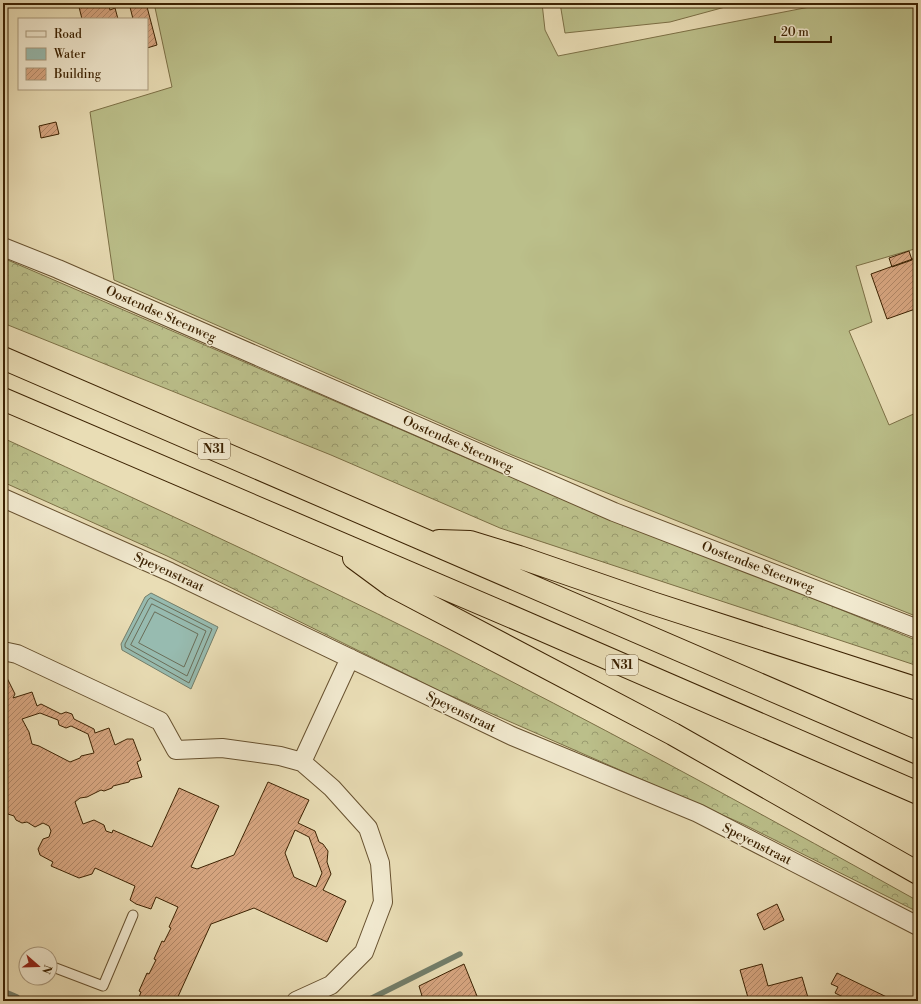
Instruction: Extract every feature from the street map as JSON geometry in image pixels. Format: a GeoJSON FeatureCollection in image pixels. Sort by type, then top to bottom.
{"type":"FeatureCollection","features":[{"type":"Feature","properties":{"kind":"highway","name":"N31"},"geometry":{"type":"LineString","coordinates":[[3,358],[918,753]]}},
{"type":"Feature","properties":{"kind":"highway","name":"N31"},"geometry":{"type":"LineString","coordinates":[[3,399],[918,793]]}},
{"type":"Feature","properties":{"kind":"highway"},"geometry":{"type":"LineString","coordinates":[[326,537],[392,586],[673,734],[918,873]]}},
{"type":"Feature","properties":{"kind":"highway"},"geometry":{"type":"LineString","coordinates":[[426,540],[470,542],[918,689]]}},
{"type":"Feature","properties":{"kind":"street","name":"Oostendse Steenweg"},"geometry":{"type":"LineString","coordinates":[[3,247],[58,269],[614,512],[918,629]]}},
{"type":"Feature","properties":{"kind":"street","name":"Speyenstraat"},"geometry":{"type":"LineString","coordinates":[[3,498],[170,572],[512,736],[698,814],[918,926]]}},
{"type":"Feature","properties":{"kind":"street"},"geometry":{"type":"LineString","coordinates":[[3,651],[17,654],[160,721],[176,750],[222,748],[280,756],[302,762],[332,788],[368,828],[380,863],[383,902],[364,952],[331,985],[296,1001]]}},
{"type":"Feature","properties":{"kind":"street"},"geometry":{"type":"LineString","coordinates":[[302,762],[350,658]]}},
{"type":"Feature","properties":{"kind":"lane"},"geometry":{"type":"LineString","coordinates":[[58,969],[103,986],[133,915]]}},
{"type":"Feature","properties":{"kind":"green space"},"geometry":{"type":"Polygon","coordinates":[[[154,3],[542,3],[545,30],[558,56],[830,3],[918,3],[918,248],[856,266],[872,322],[849,331],[889,425],[918,412],[918,617],[512,455],[114,280],[90,112],[172,87],[154,3]]]}},
{"type":"Feature","properties":{"kind":"green space"},"geometry":{"type":"Polygon","coordinates":[[[560,3],[740,3],[670,22],[565,33],[560,3]]]}},
{"type":"Feature","properties":{"kind":"green space"},"geometry":{"type":"Polygon","coordinates":[[[3,258],[469,459],[918,641],[918,666],[500,528],[331,455],[3,323],[3,258]]]}},
{"type":"Feature","properties":{"kind":"green space"},"geometry":{"type":"Polygon","coordinates":[[[3,438],[315,584],[501,676],[814,843],[918,901],[918,912],[743,824],[440,691],[167,556],[3,482],[3,438]]]}},
{"type":"Feature","properties":{"kind":"water"},"geometry":{"type":"Polygon","coordinates":[[[151,593],[218,627],[191,689],[122,650],[121,644],[145,597],[151,593]]]}},
{"type":"Feature","properties":{"kind":"building"},"geometry":{"type":"Polygon","coordinates":[[[78,3],[108,3],[110,10],[115,8],[118,18],[82,18],[78,3]]]}},
{"type":"Feature","properties":{"kind":"building"},"geometry":{"type":"Polygon","coordinates":[[[129,3],[146,3],[157,45],[148,48],[148,18],[133,18],[129,3]]]}},
{"type":"Feature","properties":{"kind":"building"},"geometry":{"type":"Polygon","coordinates":[[[56,122],[59,134],[41,138],[39,126],[56,122]]]}},
{"type":"Feature","properties":{"kind":"building"},"geometry":{"type":"Polygon","coordinates":[[[909,251],[912,260],[892,267],[889,258],[909,251]]]}},
{"type":"Feature","properties":{"kind":"building"},"geometry":{"type":"Polygon","coordinates":[[[918,257],[918,308],[887,319],[871,274],[918,257]]]}},
{"type":"Feature","properties":{"kind":"building"},"geometry":{"type":"Polygon","coordinates":[[[7,678],[15,694],[13,698],[32,692],[37,706],[41,704],[61,714],[66,712],[72,714],[74,719],[94,729],[95,733],[109,728],[115,745],[127,739],[133,739],[141,760],[137,762],[142,777],[113,786],[112,788],[104,791],[101,790],[87,797],[80,798],[75,802],[83,824],[94,820],[104,825],[106,831],[112,833],[113,830],[152,847],[179,788],[219,806],[191,867],[197,869],[234,855],[268,782],[309,800],[298,823],[315,831],[319,842],[323,844],[328,851],[327,862],[331,874],[323,890],[346,901],[327,942],[254,908],[211,924],[176,1001],[138,1000],[141,992],[139,991],[147,973],[149,974],[156,960],[154,959],[162,941],[164,942],[171,928],[169,927],[178,907],[156,897],[151,909],[136,904],[130,900],[135,886],[95,868],[92,874],[79,878],[51,866],[53,862],[40,855],[38,849],[43,839],[49,837],[51,831],[49,826],[43,823],[35,827],[27,822],[22,823],[16,820],[14,816],[5,813],[3,805],[3,680],[7,678]],[[40,713],[22,719],[29,732],[32,744],[70,762],[80,758],[81,756],[94,753],[88,734],[71,726],[66,728],[59,725],[58,720],[40,713]],[[295,830],[285,853],[294,877],[316,887],[322,873],[309,837],[295,830]]]}},
{"type":"Feature","properties":{"kind":"building"},"geometry":{"type":"Polygon","coordinates":[[[777,904],[784,920],[764,930],[757,914],[777,904]]]}},
{"type":"Feature","properties":{"kind":"building"},"geometry":{"type":"Polygon","coordinates":[[[464,964],[479,1001],[404,1001],[422,996],[419,986],[464,964]]]}},
{"type":"Feature","properties":{"kind":"building"},"geometry":{"type":"Polygon","coordinates":[[[762,964],[768,986],[802,977],[809,1001],[749,1001],[740,970],[762,964]]]}},
{"type":"Feature","properties":{"kind":"building"},"geometry":{"type":"Polygon","coordinates":[[[837,973],[895,1001],[844,1001],[845,998],[835,993],[838,987],[831,984],[837,973]]]}},
{"type":"Feature","properties":{"kind":"waterway"},"geometry":{"type":"LineString","coordinates":[[366,1001],[460,954]]}},
{"type":"Feature","properties":{"kind":"waterway"},"geometry":{"type":"LineString","coordinates":[[3,991],[17,997]]}}]}
